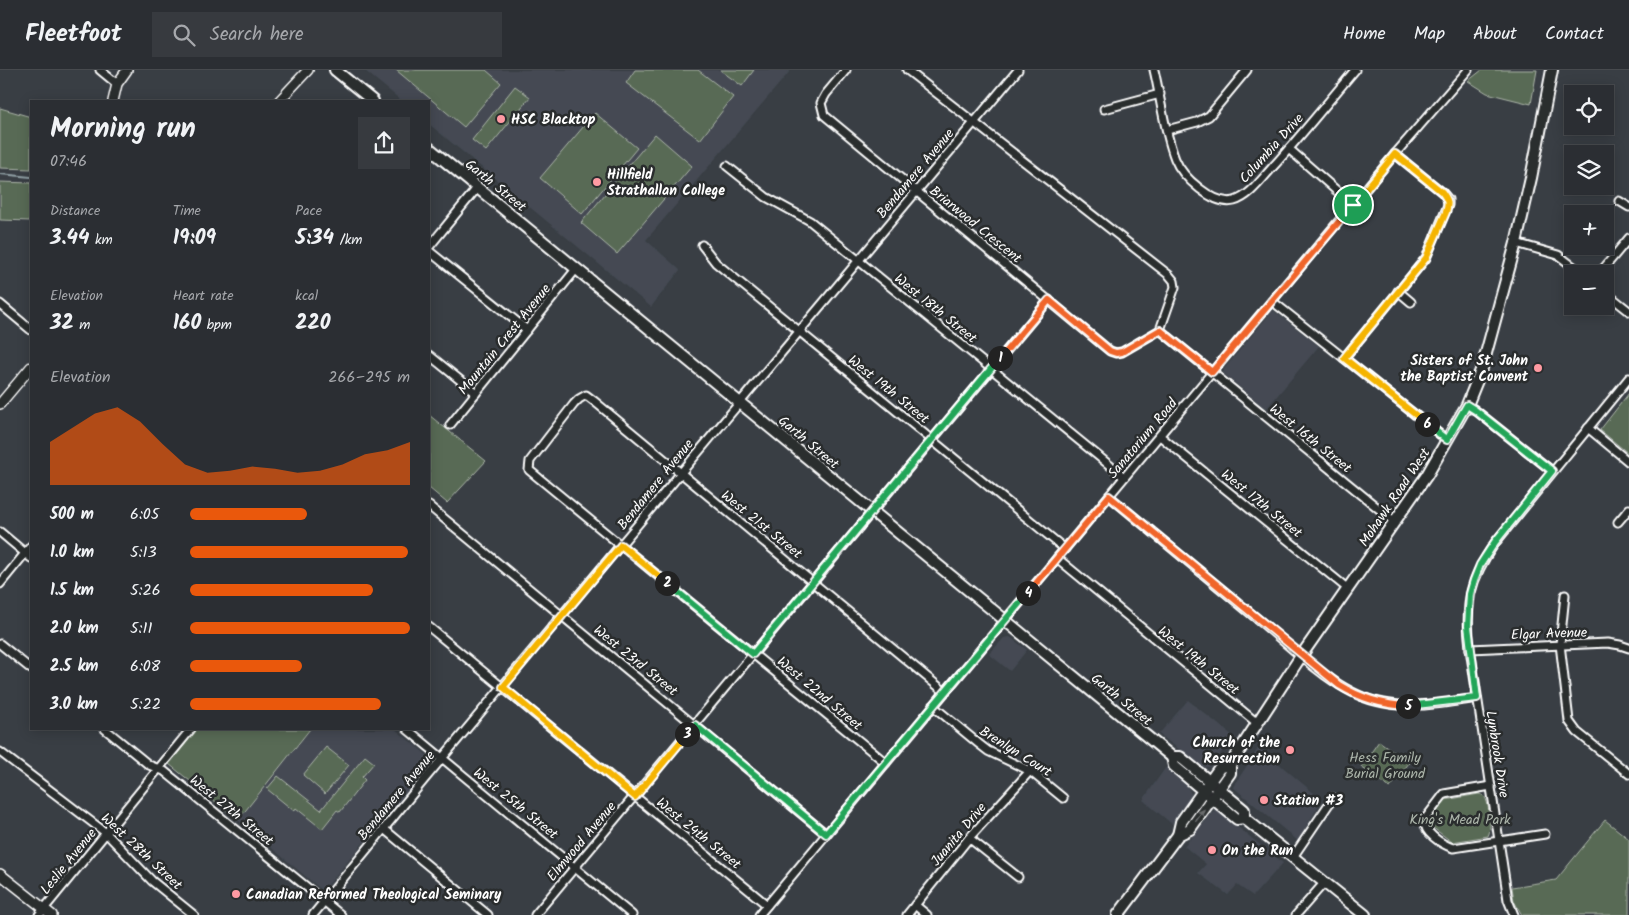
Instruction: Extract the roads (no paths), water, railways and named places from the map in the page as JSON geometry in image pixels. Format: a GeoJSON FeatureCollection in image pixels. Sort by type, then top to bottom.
{"type":"FeatureCollection","features":[{"type":"Feature","properties":{"kind":"main road"},"geometry":{"type":"LineString","coordinates":[[335,70],[372,100]]}},
{"type":"Feature","properties":{"kind":"main road","name":"Mohawk Road West"},"geometry":{"type":"LineString","coordinates":[[1118,915],[1178,835],[1190,829],[1230,773],[1230,765],[1257,723],[1301,656],[1427,475],[1467,405],[1482,368],[1516,243],[1552,70]]}},
{"type":"Feature","properties":{"kind":"main road","name":"Garth Street"},"geometry":{"type":"LineString","coordinates":[[430,149],[1172,757],[1174,766],[1206,786],[1218,789],[1244,810],[1244,818]]}},
{"type":"Feature","properties":{"kind":"main road","name":"Mohawk Road West"},"geometry":{"type":"LineString","coordinates":[[1178,835],[1180,822],[1220,767],[1230,765]]}},
{"type":"Feature","properties":{"kind":"main road","name":"Garth Street"},"geometry":{"type":"LineString","coordinates":[[1206,786],[1212,798],[1237,819],[1244,818],[1365,915]]}},
{"type":"Feature","properties":{"kind":"street"},"geometry":{"type":"LineString","coordinates":[[100,70],[117,84]]}},
{"type":"Feature","properties":{"kind":"street"},"geometry":{"type":"LineString","coordinates":[[113,100],[117,84],[127,70]]}},
{"type":"Feature","properties":{"kind":"street"},"geometry":{"type":"LineString","coordinates":[[280,100],[308,70]]}},
{"type":"Feature","properties":{"kind":"street","name":"Briarwood Crescent"},"geometry":{"type":"LineString","coordinates":[[846,70],[821,103],[824,115],[915,192],[1110,351],[1122,352],[1160,330]]}},
{"type":"Feature","properties":{"kind":"street"},"geometry":{"type":"LineString","coordinates":[[907,70],[1169,275],[1174,281],[1175,288],[1160,330],[1212,372]]}},
{"type":"Feature","properties":{"kind":"street","name":"Bendamere Avenue"},"geometry":{"type":"LineString","coordinates":[[313,915],[739,402],[1018,70]]}},
{"type":"Feature","properties":{"kind":"street","name":"Columbia Drive"},"geometry":{"type":"LineString","coordinates":[[1154,70],[1175,160],[1182,171],[1203,192],[1218,200],[1232,202],[1243,198],[1289,148],[1355,70]]}},
{"type":"Feature","properties":{"kind":"street"},"geometry":{"type":"LineString","coordinates":[[1167,130],[1197,122],[1208,116],[1247,70]]}},
{"type":"Feature","properties":{"kind":"street","name":"Sanatorium Road"},"geometry":{"type":"LineString","coordinates":[[759,915],[1212,372],[1468,70]]}},
{"type":"Feature","properties":{"kind":"street"},"geometry":{"type":"LineString","coordinates":[[1104,108],[1160,94]]}},
{"type":"Feature","properties":{"kind":"street"},"geometry":{"type":"LineString","coordinates":[[1289,148],[1353,205]]}},
{"type":"Feature","properties":{"kind":"street"},"geometry":{"type":"LineString","coordinates":[[1344,358],[1426,258],[1448,205],[1448,199],[1442,192],[1395,154]]}},
{"type":"Feature","properties":{"kind":"street","name":"West 18th Street"},"geometry":{"type":"LineString","coordinates":[[727,166],[766,197],[810,221],[1124,477]]}},
{"type":"Feature","properties":{"kind":"street"},"geometry":{"type":"LineString","coordinates":[[430,248],[477,188]]}},
{"type":"Feature","properties":{"kind":"street"},"geometry":{"type":"LineString","coordinates":[[1619,201],[1629,208]]}},
{"type":"Feature","properties":{"kind":"street"},"geometry":{"type":"LineString","coordinates":[[1606,265],[1629,238]]}},
{"type":"Feature","properties":{"kind":"street"},"geometry":{"type":"LineString","coordinates":[[1516,243],[1558,255],[1571,265]]}},
{"type":"Feature","properties":{"kind":"street","name":"West 19th Street"},"geometry":{"type":"LineString","coordinates":[[702,245],[716,262],[1065,549]]}},
{"type":"Feature","properties":{"kind":"street"},"geometry":{"type":"LineString","coordinates":[[430,250],[527,330]]}},
{"type":"Feature","properties":{"kind":"street","name":"Mountain Crest Avenue"},"geometry":{"type":"LineString","coordinates":[[450,425],[577,268]]}},
{"type":"Feature","properties":{"kind":"street"},"geometry":{"type":"LineString","coordinates":[[1398,291],[1411,302]]}},
{"type":"Feature","properties":{"kind":"street"},"geometry":{"type":"LineString","coordinates":[[1614,299],[1629,311]]}},
{"type":"Feature","properties":{"kind":"street","name":"Elmwood Avenue"},"geometry":{"type":"LineString","coordinates":[[536,915],[1049,300]]}},
{"type":"Feature","properties":{"kind":"street"},"geometry":{"type":"LineString","coordinates":[[1272,301],[1447,440]]}},
{"type":"Feature","properties":{"kind":"street"},"geometry":{"type":"LineString","coordinates":[[0,304],[30,329]]}},
{"type":"Feature","properties":{"kind":"street"},"geometry":{"type":"LineString","coordinates":[[430,356],[476,393]]}},
{"type":"Feature","properties":{"kind":"street"},"geometry":{"type":"LineString","coordinates":[[0,404],[30,368]]}},
{"type":"Feature","properties":{"kind":"street","name":"West 16th Street"},"geometry":{"type":"LineString","coordinates":[[1212,372],[1395,522]]}},
{"type":"Feature","properties":{"kind":"street","name":"Lynbrook Drive"},"geometry":{"type":"LineString","coordinates":[[1514,915],[1508,900],[1470,649],[1468,626],[1470,594],[1480,565],[1495,542],[1629,378]]}},
{"type":"Feature","properties":{"kind":"street","name":"West 21st Street"},"geometry":{"type":"LineString","coordinates":[[529,470],[530,461],[574,404],[586,396],[945,692]]}},
{"type":"Feature","properties":{"kind":"street"},"geometry":{"type":"LineString","coordinates":[[1467,405],[1552,471]]}},
{"type":"Feature","properties":{"kind":"street"},"geometry":{"type":"LineString","coordinates":[[1588,428],[1629,462]]}},
{"type":"Feature","properties":{"kind":"street","name":"West 17th Street"},"geometry":{"type":"LineString","coordinates":[[1160,436],[1348,589]]}},
{"type":"Feature","properties":{"kind":"street","name":"West 22nd Street"},"geometry":{"type":"LineString","coordinates":[[529,470],[886,763]]}},
{"type":"Feature","properties":{"kind":"street"},"geometry":{"type":"LineString","coordinates":[[1109,496],[1301,656],[1354,694],[1395,706],[1411,706],[1477,698]]}},
{"type":"Feature","properties":{"kind":"street","name":"West 23rd Street"},"geometry":{"type":"LineString","coordinates":[[430,507],[826,834]]}},
{"type":"Feature","properties":{"kind":"street"},"geometry":{"type":"LineString","coordinates":[[1618,522],[1629,509]]}},
{"type":"Feature","properties":{"kind":"street"},"geometry":{"type":"LineString","coordinates":[[0,532],[28,555],[0,584]]}},
{"type":"Feature","properties":{"kind":"street","name":"West 19th Street"},"geometry":{"type":"LineString","coordinates":[[1057,558],[1257,723]]}},
{"type":"Feature","properties":{"kind":"street"},"geometry":{"type":"LineString","coordinates":[[1565,595],[1560,644],[1569,721],[1577,732],[1629,774]]}},
{"type":"Feature","properties":{"kind":"street","name":"West 24th Street"},"geometry":{"type":"LineString","coordinates":[[430,628],[767,905]]}},
{"type":"Feature","properties":{"kind":"street","name":"Elgar Avenue"},"geometry":{"type":"LineString","coordinates":[[1470,649],[1608,643],[1629,648]]}},
{"type":"Feature","properties":{"kind":"street"},"geometry":{"type":"LineString","coordinates":[[0,644],[30,668]]}},
{"type":"Feature","properties":{"kind":"street","name":"Brenlyn Court"},"geometry":{"type":"LineString","coordinates":[[933,706],[983,747],[1030,771],[1063,798]]}},
{"type":"Feature","properties":{"kind":"street","name":"West 27th Street"},"geometry":{"type":"LineString","coordinates":[[106,730],[149,764],[164,771],[341,915]]}},
{"type":"Feature","properties":{"kind":"street","name":"Leslie Avenue"},"geometry":{"type":"LineString","coordinates":[[45,913],[106,833],[190,730]]}},
{"type":"Feature","properties":{"kind":"street","name":"West 25th Street"},"geometry":{"type":"LineString","coordinates":[[408,730],[632,915]]}},
{"type":"Feature","properties":{"kind":"street","name":"West 28th Street"},"geometry":{"type":"LineString","coordinates":[[0,752],[106,833],[152,881],[194,915]]}},
{"type":"Feature","properties":{"kind":"street","name":"Juanita Drive"},"geometry":{"type":"LineString","coordinates":[[906,915],[970,838],[1030,771]]}},
{"type":"Feature","properties":{"kind":"street"},"geometry":{"type":"LineString","coordinates":[[1491,786],[1444,794],[1426,819],[1425,824],[1429,832],[1446,846],[1453,848],[1545,834]]}},
{"type":"Feature","properties":{"kind":"street"},"geometry":{"type":"LineString","coordinates":[[1293,857],[1333,798]]}},
{"type":"Feature","properties":{"kind":"street"},"geometry":{"type":"LineString","coordinates":[[384,829],[488,915]]}},
{"type":"Feature","properties":{"kind":"street"},"geometry":{"type":"LineString","coordinates":[[970,838],[1018,877]]}},
{"type":"Feature","properties":{"kind":"street"},"geometry":{"type":"LineString","coordinates":[[0,874],[45,913]]}},
{"type":"Feature","properties":{"kind":"street"},"geometry":{"type":"LineString","coordinates":[[1296,915],[1324,882]]}},
{"type":"Feature","properties":{"kind":"street"},"geometry":{"type":"LineString","coordinates":[[915,905],[927,915]]}},
{"type":"Feature","properties":{"kind":"waterway"},"geometry":{"type":"LineString","coordinates":[[0,174],[30,177]]}},
{"type":"Feature","properties":{"kind":"place","name":"HSC Blacktop"},"geometry":{"type":"Point","coordinates":[501,119]}},
{"type":"Feature","properties":{"kind":"place","name":"Hillfield Strathallan College"},"geometry":{"type":"Point","coordinates":[597,182]}},
{"type":"Feature","properties":{"kind":"place","name":"Sisters of St. John the Baptist Convent"},"geometry":{"type":"Point","coordinates":[1538,368]}},
{"type":"Feature","properties":{"kind":"place","name":"Church of the Resurrection"},"geometry":{"type":"Point","coordinates":[1290,750]}},
{"type":"Feature","properties":{"kind":"place","name":"Station #3"},"geometry":{"type":"Point","coordinates":[1264,800]}},
{"type":"Feature","properties":{"kind":"place","name":"On the Run"},"geometry":{"type":"Point","coordinates":[1212,850]}},
{"type":"Feature","properties":{"kind":"place","name":"Canadian Reformed Theological Seminary"},"geometry":{"type":"Point","coordinates":[236,894]}},
{"type":"Feature","properties":{"kind":"park label","name":"Hess Family Burial Ground"},"geometry":{"type":"Point","coordinates":[1385,766]}},
{"type":"Feature","properties":{"kind":"park label","name":"King's Mead Park"},"geometry":{"type":"Point","coordinates":[1460,819]}}]}
